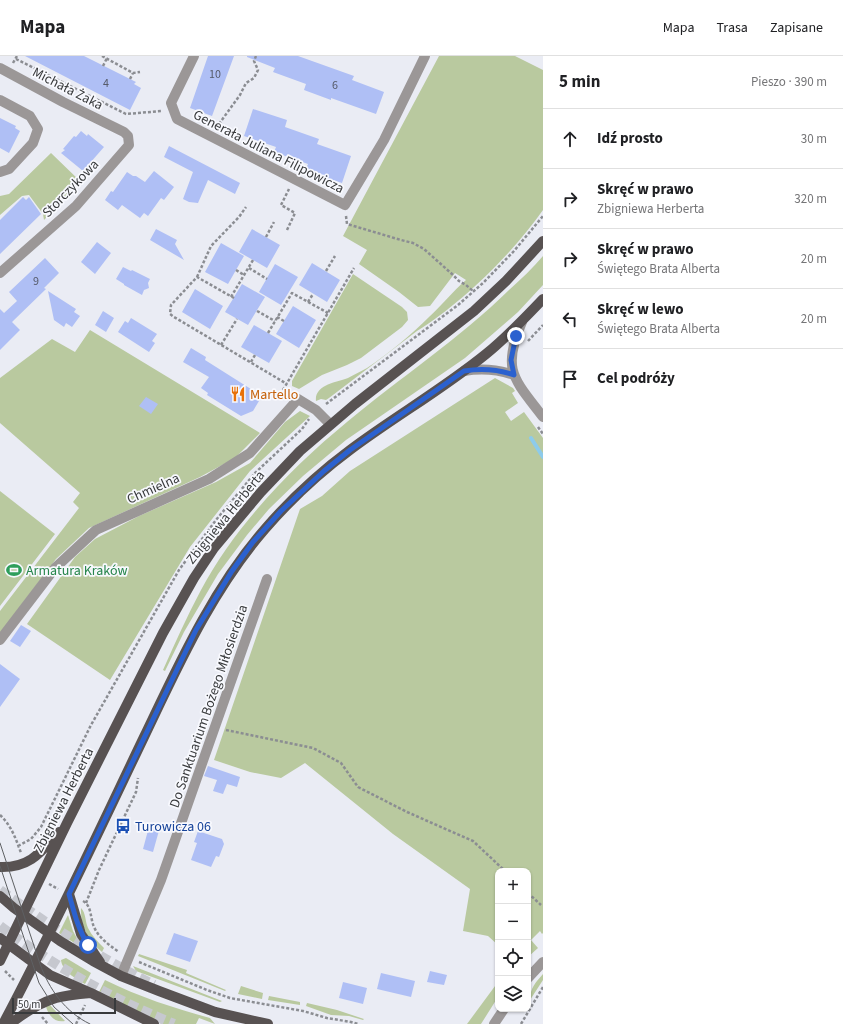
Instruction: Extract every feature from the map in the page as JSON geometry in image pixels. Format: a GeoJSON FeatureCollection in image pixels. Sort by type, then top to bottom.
{"type":"FeatureCollection","features":[{"type":"Feature","properties":{"kind":"main road","name":"Zbigniewa Herberta"},"geometry":{"type":"LineString","coordinates":[[2,966],[4,942],[22,914],[163,633],[204,562],[236,520],[269,482],[304,447],[330,424],[474,311],[506,282],[543,241]]}},
{"type":"Feature","properties":{"kind":"main road"},"geometry":{"type":"LineString","coordinates":[[3,1024],[69,894],[196,630],[232,571],[271,522],[301,491],[350,450],[485,355],[522,322],[543,299]]}},
{"type":"Feature","properties":{"kind":"main road"},"geometry":{"type":"LineString","coordinates":[[0,867],[15,866],[32,860],[67,823]]}},
{"type":"Feature","properties":{"kind":"main road"},"geometry":{"type":"LineString","coordinates":[[69,894],[81,934],[104,967]]}},
{"type":"Feature","properties":{"kind":"main road"},"geometry":{"type":"LineString","coordinates":[[0,896],[49,933],[121,976],[159,992],[220,1014],[268,1024]]}},
{"type":"Feature","properties":{"kind":"main road"},"geometry":{"type":"LineString","coordinates":[[4,942],[50,975],[90,992],[154,1024]]}},
{"type":"Feature","properties":{"kind":"main road"},"geometry":{"type":"LineString","coordinates":[[10,1024],[32,1009],[49,1000],[90,992]]}},
{"type":"Feature","properties":{"kind":"street","name":"Generała Juliana Filipowicza"},"geometry":{"type":"LineString","coordinates":[[194,56],[170,104],[177,119],[345,205],[384,140],[425,56]]}},
{"type":"Feature","properties":{"kind":"street","name":"Michała Żaka"},"geometry":{"type":"LineString","coordinates":[[0,68],[63,102],[124,132]]}},
{"type":"Feature","properties":{"kind":"street"},"geometry":{"type":"LineString","coordinates":[[0,100],[30,116],[38,129],[33,143],[9,168],[0,172]]}},
{"type":"Feature","properties":{"kind":"street","name":"Storczykowa"},"geometry":{"type":"LineString","coordinates":[[0,273],[76,206],[129,145],[128,136],[124,132]]}},
{"type":"Feature","properties":{"kind":"street"},"geometry":{"type":"LineString","coordinates":[[522,322],[513,346],[511,360],[514,375],[522,390],[543,417]]}},
{"type":"Feature","properties":{"kind":"street"},"geometry":{"type":"LineString","coordinates":[[464,371],[490,369],[514,375]]}},
{"type":"Feature","properties":{"kind":"street","name":"Chmielna"},"geometry":{"type":"LineString","coordinates":[[0,640],[55,568],[96,530],[209,479],[250,453],[298,399],[316,410],[330,424]]}},
{"type":"Feature","properties":{"kind":"street","name":"Do Sanktuarium Bożego Miłosierdzia"},"geometry":{"type":"LineString","coordinates":[[121,976],[161,880],[267,579]]}},
{"type":"Feature","properties":{"kind":"street"},"geometry":{"type":"LineString","coordinates":[[530,976],[543,962]]}},
{"type":"Feature","properties":{"kind":"street"},"geometry":{"type":"LineString","coordinates":[[494,1024],[502,1012]]}},
{"type":"Feature","properties":{"kind":"path"},"geometry":{"type":"LineString","coordinates":[[17,56],[16,59],[126,114],[173,110]]}},
{"type":"Feature","properties":{"kind":"path"},"geometry":{"type":"LineString","coordinates":[[102,56],[133,73],[140,72]]}},
{"type":"Feature","properties":{"kind":"path"},"geometry":{"type":"LineString","coordinates":[[210,136],[240,95],[246,83],[254,78],[258,70],[254,61],[256,56]]}},
{"type":"Feature","properties":{"kind":"path"},"geometry":{"type":"LineString","coordinates":[[103,66],[107,58]]}},
{"type":"Feature","properties":{"kind":"path"},"geometry":{"type":"LineString","coordinates":[[130,79],[133,73]]}},
{"type":"Feature","properties":{"kind":"path"},"geometry":{"type":"LineString","coordinates":[[287,230],[295,213],[281,206],[294,180]]}},
{"type":"Feature","properties":{"kind":"path"},"geometry":{"type":"LineString","coordinates":[[345,205],[347,224],[413,243],[424,249],[473,292]]}},
{"type":"Feature","properties":{"kind":"path"},"geometry":{"type":"LineString","coordinates":[[246,207],[239,217],[211,246],[197,277],[171,305],[170,314],[287,384]]}},
{"type":"Feature","properties":{"kind":"path"},"geometry":{"type":"LineString","coordinates":[[266,237],[274,222]]}},
{"type":"Feature","properties":{"kind":"path"},"geometry":{"type":"LineString","coordinates":[[326,271],[335,256]]}},
{"type":"Feature","properties":{"kind":"path"},"geometry":{"type":"LineString","coordinates":[[197,277],[233,297],[253,260]]}},
{"type":"Feature","properties":{"kind":"path"},"geometry":{"type":"LineString","coordinates":[[248,268],[267,279]]}},
{"type":"Feature","properties":{"kind":"path"},"geometry":{"type":"LineString","coordinates":[[283,390],[354,268]]}},
{"type":"Feature","properties":{"kind":"path"},"geometry":{"type":"LineString","coordinates":[[236,270],[244,275]]}},
{"type":"Feature","properties":{"kind":"path"},"geometry":{"type":"LineString","coordinates":[[268,333],[292,292],[328,313]]}},
{"type":"Feature","properties":{"kind":"path"},"geometry":{"type":"LineString","coordinates":[[308,302],[313,294]]}},
{"type":"Feature","properties":{"kind":"path"},"geometry":{"type":"LineString","coordinates":[[257,310],[275,321]]}},
{"type":"Feature","properties":{"kind":"path"},"geometry":{"type":"LineString","coordinates":[[277,316],[284,321]]}},
{"type":"Feature","properties":{"kind":"path"},"geometry":{"type":"LineString","coordinates":[[221,345],[237,319]]}},
{"type":"Feature","properties":{"kind":"path"},"geometry":{"type":"LineString","coordinates":[[524,347],[543,325]]}},
{"type":"Feature","properties":{"kind":"path"},"geometry":{"type":"LineString","coordinates":[[251,362],[255,355]]}},
{"type":"Feature","properties":{"kind":"path"},"geometry":{"type":"LineString","coordinates":[[215,728],[313,748],[341,763],[358,787],[407,812],[474,841],[502,868]]}},
{"type":"Feature","properties":{"kind":"path"},"geometry":{"type":"LineString","coordinates":[[139,777],[136,792],[99,870],[86,903],[89,908],[94,927],[104,941],[129,958],[230,998],[303,1011],[327,1018],[358,1024]]}},
{"type":"Feature","properties":{"kind":"path"},"geometry":{"type":"LineString","coordinates":[[0,815],[9,825],[18,846]]}},
{"type":"Feature","properties":{"kind":"path"},"geometry":{"type":"LineString","coordinates":[[531,896],[541,906]]}},
{"type":"Feature","properties":{"kind":"path"},"geometry":{"type":"LineString","coordinates":[[112,953],[114,949]]}},
{"type":"Feature","properties":{"kind":"path"},"geometry":{"type":"LineString","coordinates":[[2,966],[11,978]]}},
{"type":"Feature","properties":{"kind":"path"},"geometry":{"type":"LineString","coordinates":[[521,1024],[543,987]]}},
{"type":"Feature","properties":{"kind":"path"},"geometry":{"type":"LineString","coordinates":[[76,1024],[85,1004]]}},
{"type":"Feature","properties":{"kind":"path"},"geometry":{"type":"LineString","coordinates":[[42,1016],[48,1024]]}},
{"type":"Feature","properties":{"kind":"green space"},"geometry":{"type":"Polygon","coordinates":[[[439,56],[515,56],[543,70],[543,210],[502,260],[451,307],[329,398],[326,400],[321,399],[316,401],[316,396],[322,388],[348,378],[367,368],[391,350],[422,323],[466,280],[455,273],[430,306],[418,307],[359,264],[367,250],[343,236],[439,56]]]}},
{"type":"Feature","properties":{"kind":"green space"},"geometry":{"type":"Polygon","coordinates":[[[51,153],[81,182],[44,220],[43,214],[29,195],[22,196],[0,215],[0,196],[9,194],[51,153]]]}},
{"type":"Feature","properties":{"kind":"green space"},"geometry":{"type":"Polygon","coordinates":[[[543,256],[543,285],[518,312],[465,358],[346,440],[303,476],[269,509],[247,535],[218,574],[184,632],[165,671],[163,670],[201,590],[215,566],[247,521],[285,478],[367,405],[430,358],[490,308],[543,256]]]}},
{"type":"Feature","properties":{"kind":"green space"},"geometry":{"type":"Polygon","coordinates":[[[353,274],[402,307],[407,312],[408,320],[402,327],[361,358],[322,375],[299,389],[292,386],[292,381],[353,274]]]}},
{"type":"Feature","properties":{"kind":"green space"},"geometry":{"type":"Polygon","coordinates":[[[90,330],[260,433],[235,458],[200,477],[89,528],[56,559],[0,633],[0,611],[79,508],[73,502],[80,493],[0,423],[0,378],[52,339],[75,352],[90,330]]]}},
{"type":"Feature","properties":{"kind":"green space"},"geometry":{"type":"Polygon","coordinates":[[[495,378],[513,388],[515,391],[512,393],[518,403],[505,412],[511,421],[524,412],[543,438],[543,933],[542,934],[540,931],[531,940],[531,868],[495,868],[495,942],[488,936],[463,931],[470,889],[393,834],[305,763],[281,778],[250,772],[214,760],[300,509],[322,496],[350,471],[495,378]]]}},
{"type":"Feature","properties":{"kind":"green space"},"geometry":{"type":"Polygon","coordinates":[[[300,411],[310,416],[250,471],[190,547],[110,680],[27,624],[75,557],[95,539],[139,516],[216,482],[250,463],[285,422],[300,411]]]}},
{"type":"Feature","properties":{"kind":"green space","name":"Armatura Kraków"},"geometry":{"type":"Polygon","coordinates":[[[0,491],[55,534],[0,606],[0,491]]]}},
{"type":"Feature","properties":{"kind":"green space"},"geometry":{"type":"Polygon","coordinates":[[[81,908],[84,912],[90,931],[95,939],[104,948],[102,952],[89,938],[86,932],[82,920],[81,908]]]}},
{"type":"Feature","properties":{"kind":"green space"},"geometry":{"type":"Polygon","coordinates":[[[68,915],[73,931],[82,948],[59,933],[68,915]]]}},
{"type":"Feature","properties":{"kind":"green space"},"geometry":{"type":"Polygon","coordinates":[[[531,940],[538,948],[531,954],[531,940]]]}},
{"type":"Feature","properties":{"kind":"green space"},"geometry":{"type":"Polygon","coordinates":[[[139,954],[187,970],[186,973],[226,990],[225,991],[138,956],[139,954]]]}},
{"type":"Feature","properties":{"kind":"green space"},"geometry":{"type":"Polygon","coordinates":[[[66,958],[91,973],[85,984],[64,968],[61,960],[66,958]]]}},
{"type":"Feature","properties":{"kind":"green space"},"geometry":{"type":"Polygon","coordinates":[[[133,966],[222,1001],[220,1002],[136,971],[133,966]]]}},
{"type":"Feature","properties":{"kind":"green space"},"geometry":{"type":"Polygon","coordinates":[[[543,974],[543,980],[531,998],[532,989],[543,974]]]}},
{"type":"Feature","properties":{"kind":"green space"},"geometry":{"type":"Polygon","coordinates":[[[105,980],[157,1002],[210,1018],[215,1024],[199,1018],[196,1024],[163,1024],[99,992],[105,980]]]}},
{"type":"Feature","properties":{"kind":"green space"},"geometry":{"type":"Polygon","coordinates":[[[241,986],[263,993],[262,999],[238,994],[241,986]]]}},
{"type":"Feature","properties":{"kind":"green space"},"geometry":{"type":"Polygon","coordinates":[[[495,986],[495,1002],[481,1024],[467,1024],[495,986]]]}},
{"type":"Feature","properties":{"kind":"green space"},"geometry":{"type":"Polygon","coordinates":[[[269,996],[300,1002],[300,1005],[268,1000],[269,996]]]}},
{"type":"Feature","properties":{"kind":"green space"},"geometry":{"type":"Polygon","coordinates":[[[307,1003],[337,1010],[364,1019],[331,1015],[306,1006],[307,1003]]]}},
{"type":"Feature","properties":{"kind":"green space"},"geometry":{"type":"Polygon","coordinates":[[[50,1005],[65,1021],[55,1020],[51,1016],[46,1007],[50,1005]]]}},
{"type":"Feature","properties":{"kind":"building"},"geometry":{"type":"Polygon","coordinates":[[[25,56],[84,56],[136,82],[134,84],[141,88],[130,110],[25,56]]]}},
{"type":"Feature","properties":{"kind":"building"},"geometry":{"type":"Polygon","coordinates":[[[208,56],[234,56],[212,116],[190,108],[208,56]]]}},
{"type":"Feature","properties":{"kind":"building"},"geometry":{"type":"Polygon","coordinates":[[[247,56],[298,56],[354,76],[352,80],[384,92],[376,114],[304,90],[306,84],[273,72],[275,68],[247,56]]]}},
{"type":"Feature","properties":{"kind":"building"},"geometry":{"type":"Polygon","coordinates":[[[253,109],[287,120],[285,127],[319,139],[317,144],[351,156],[342,183],[305,171],[308,164],[274,152],[276,147],[244,136],[253,109]]]}},
{"type":"Feature","properties":{"kind":"building"},"geometry":{"type":"Polygon","coordinates":[[[0,118],[16,126],[15,128],[20,131],[9,153],[0,148],[0,118]]]}},
{"type":"Feature","properties":{"kind":"building"},"geometry":{"type":"Polygon","coordinates":[[[81,131],[87,136],[88,134],[104,147],[83,171],[61,153],[65,150],[63,149],[74,136],[76,137],[81,131]]]}},
{"type":"Feature","properties":{"kind":"building"},"geometry":{"type":"Polygon","coordinates":[[[169,146],[240,183],[235,194],[208,180],[198,203],[189,202],[183,199],[193,172],[164,157],[169,146]]]}},
{"type":"Feature","properties":{"kind":"building"},"geometry":{"type":"Polygon","coordinates":[[[154,171],[174,187],[164,200],[161,198],[148,216],[144,213],[140,218],[122,205],[118,210],[105,200],[111,191],[113,192],[127,172],[145,182],[154,171]]]}},
{"type":"Feature","properties":{"kind":"building"},"geometry":{"type":"Polygon","coordinates":[[[23,197],[26,200],[29,197],[41,214],[0,254],[0,220],[23,197]]]}},
{"type":"Feature","properties":{"kind":"building"},"geometry":{"type":"Polygon","coordinates":[[[156,229],[177,240],[175,244],[184,260],[150,240],[156,229]]]}},
{"type":"Feature","properties":{"kind":"building"},"geometry":{"type":"Polygon","coordinates":[[[252,229],[280,245],[267,268],[239,252],[252,229]]]}},
{"type":"Feature","properties":{"kind":"building"},"geometry":{"type":"Polygon","coordinates":[[[97,242],[111,253],[95,274],[81,262],[97,242]]]}},
{"type":"Feature","properties":{"kind":"building"},"geometry":{"type":"Polygon","coordinates":[[[221,243],[244,256],[228,284],[205,272],[221,243]]]}},
{"type":"Feature","properties":{"kind":"building"},"geometry":{"type":"Polygon","coordinates":[[[45,258],[59,273],[44,288],[46,289],[12,322],[20,330],[0,350],[0,309],[4,313],[17,301],[9,292],[45,258]]]}},
{"type":"Feature","properties":{"kind":"building"},"geometry":{"type":"Polygon","coordinates":[[[312,263],[340,280],[327,302],[299,285],[312,263]]]}},
{"type":"Feature","properties":{"kind":"building"},"geometry":{"type":"Polygon","coordinates":[[[275,264],[298,277],[281,305],[259,292],[275,264]]]}},
{"type":"Feature","properties":{"kind":"building"},"geometry":{"type":"Polygon","coordinates":[[[123,267],[150,279],[148,283],[149,288],[144,290],[142,295],[116,279],[123,267]]]}},
{"type":"Feature","properties":{"kind":"building"},"geometry":{"type":"Polygon","coordinates":[[[242,284],[265,297],[248,325],[225,312],[242,284]]]}},
{"type":"Feature","properties":{"kind":"building"},"geometry":{"type":"Polygon","coordinates":[[[195,289],[223,306],[210,329],[182,312],[195,289]]]}},
{"type":"Feature","properties":{"kind":"building"},"geometry":{"type":"Polygon","coordinates":[[[48,291],[76,309],[74,312],[80,316],[72,327],[66,323],[64,327],[54,320],[48,291]]]}},
{"type":"Feature","properties":{"kind":"building"},"geometry":{"type":"Polygon","coordinates":[[[293,306],[316,320],[299,348],[276,334],[293,306]]]}},
{"type":"Feature","properties":{"kind":"building"},"geometry":{"type":"Polygon","coordinates":[[[103,311],[114,318],[106,332],[95,325],[103,311]]]}},
{"type":"Feature","properties":{"kind":"building"},"geometry":{"type":"Polygon","coordinates":[[[131,318],[157,334],[152,341],[155,343],[149,352],[118,332],[125,321],[128,323],[131,318]]]}},
{"type":"Feature","properties":{"kind":"building"},"geometry":{"type":"Polygon","coordinates":[[[254,325],[282,341],[269,363],[241,347],[254,325]]]}},
{"type":"Feature","properties":{"kind":"building"},"geometry":{"type":"Polygon","coordinates":[[[191,348],[206,357],[205,360],[262,396],[253,411],[241,416],[207,395],[208,393],[201,388],[209,377],[183,362],[191,348]]]}},
{"type":"Feature","properties":{"kind":"building"},"geometry":{"type":"Polygon","coordinates":[[[146,397],[158,404],[151,414],[139,406],[146,397]]]}},
{"type":"Feature","properties":{"kind":"building"},"geometry":{"type":"Polygon","coordinates":[[[21,625],[31,631],[20,647],[10,641],[21,625]]]}},
{"type":"Feature","properties":{"kind":"building"},"geometry":{"type":"Polygon","coordinates":[[[0,664],[20,679],[0,707],[0,664]]]}},
{"type":"Feature","properties":{"kind":"building"},"geometry":{"type":"Polygon","coordinates":[[[208,766],[240,777],[237,787],[227,784],[223,794],[213,791],[217,780],[204,776],[208,766]]]}},
{"type":"Feature","properties":{"kind":"building"},"geometry":{"type":"Polygon","coordinates":[[[150,823],[160,827],[153,852],[143,849],[150,823]]]}},
{"type":"Feature","properties":{"kind":"building"},"geometry":{"type":"Polygon","coordinates":[[[198,831],[222,839],[224,844],[219,857],[216,856],[211,867],[191,860],[197,843],[194,842],[198,831]]]}},
{"type":"Feature","properties":{"kind":"building"},"geometry":{"type":"Polygon","coordinates":[[[174,933],[198,941],[190,962],[166,954],[174,933]]]}},
{"type":"Feature","properties":{"kind":"building"},"geometry":{"type":"Polygon","coordinates":[[[430,971],[447,975],[444,985],[427,982],[430,971]]]}},
{"type":"Feature","properties":{"kind":"building"},"geometry":{"type":"Polygon","coordinates":[[[381,973],[415,981],[411,997],[377,989],[381,973]]]}},
{"type":"Feature","properties":{"kind":"building"},"geometry":{"type":"Polygon","coordinates":[[[343,982],[367,988],[363,1004],[339,998],[343,982]]]}},
{"type":"Feature","properties":{"kind":"waterway"},"geometry":{"type":"LineString","coordinates":[[531,438],[543,457]]}},
{"type":"Feature","properties":{"kind":"tunnel"},"geometry":{"type":"LineString","coordinates":[[0,890],[75,941],[154,985]]}},
{"type":"Feature","properties":{"kind":"tunnel"},"geometry":{"type":"LineString","coordinates":[[0,926],[41,955],[84,981],[128,1004],[174,1024]]}},
{"type":"Feature","properties":{"kind":"tram line"},"geometry":{"type":"LineString","coordinates":[[0,843],[40,964],[48,982],[59,999],[73,1013],[90,1024]]}},
{"type":"Feature","properties":{"kind":"tram line"},"geometry":{"type":"LineString","coordinates":[[0,866],[39,983],[54,1007],[73,1024]]}},
{"type":"Feature","properties":{"kind":"place","name":"Martello"},"geometry":{"type":"Point","coordinates":[238,394]}},
{"type":"Feature","properties":{"kind":"place","name":"Armatura Kraków"},"geometry":{"type":"Point","coordinates":[14,570]}},
{"type":"Feature","properties":{"kind":"place","name":"Turowicza 06"},"geometry":{"type":"Point","coordinates":[123,826]}},
{"type":"Feature","properties":{"kind":"route"},"geometry":{"type":"LineString","coordinates":[[88,945],[77,924],[69,894],[196,630],[219,590],[232,571],[253,542],[281,511],[305,487],[350,450],[464,371],[490,369],[514,375],[511,360],[516,336]]}}]}
